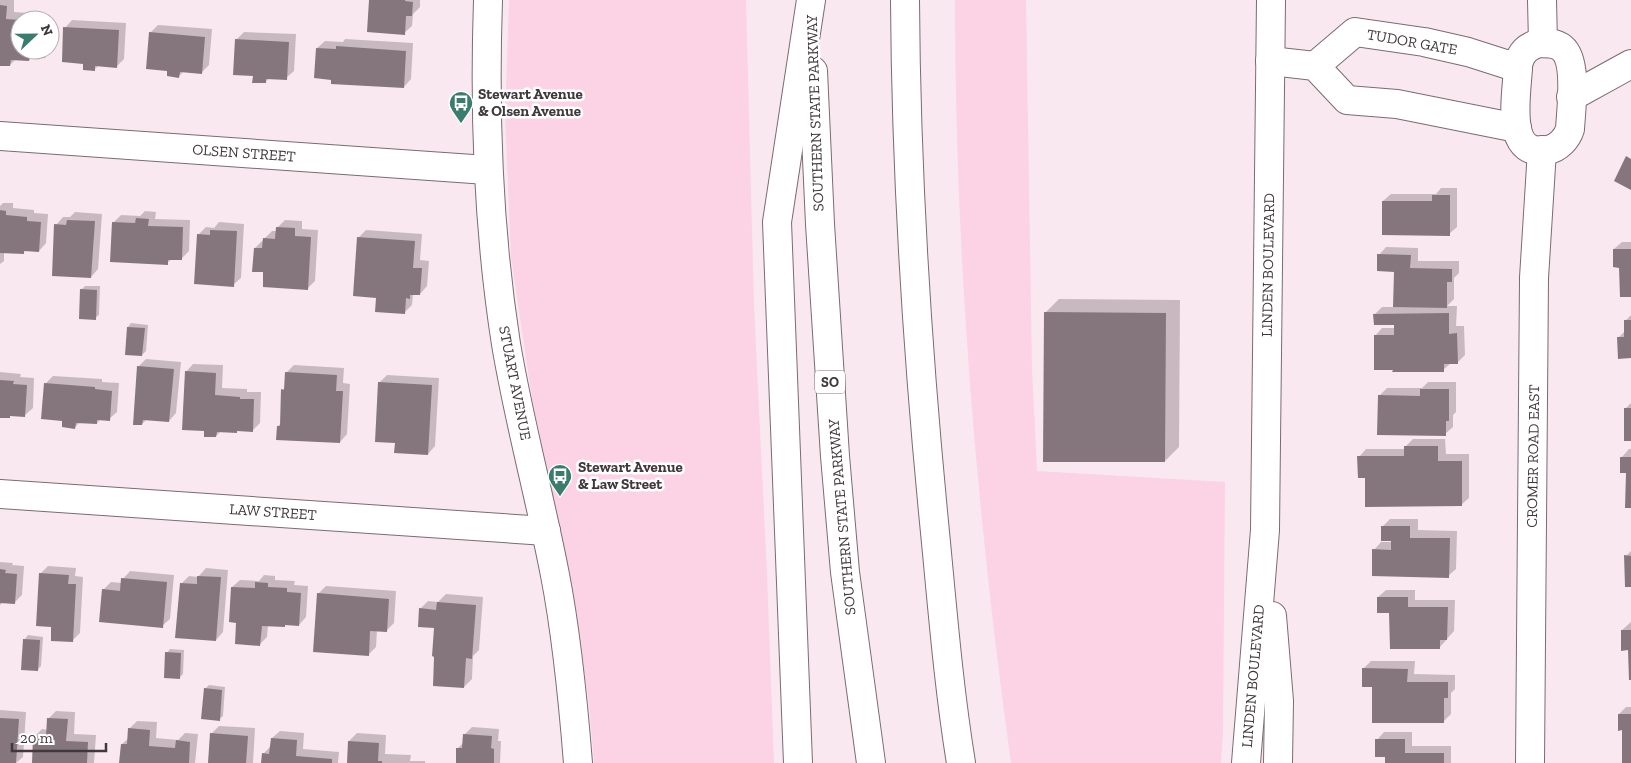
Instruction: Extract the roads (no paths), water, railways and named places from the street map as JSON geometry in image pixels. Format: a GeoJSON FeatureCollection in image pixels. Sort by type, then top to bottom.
{"type":"FeatureCollection","features":[{"type":"Feature","properties":{"kind":"main road","name":"STUART AVENUE"},"geometry":{"type":"LineString","coordinates":[[488,0],[486,108],[492,231],[506,344],[516,401],[546,531],[570,668],[578,763]]}},
{"type":"Feature","properties":{"kind":"main road"},"geometry":{"type":"LineString","coordinates":[[798,763],[776,222],[811,0]]}},
{"type":"Feature","properties":{"kind":"main road","name":"SOUTHERN STATE PARKWAY"},"geometry":{"type":"LineString","coordinates":[[811,0],[817,177],[835,456],[845,572],[871,763]]}},
{"type":"Feature","properties":{"kind":"main road"},"geometry":{"type":"LineString","coordinates":[[905,0],[909,184],[923,411],[945,636],[961,763]]}},
{"type":"Feature","properties":{"kind":"main road","name":"LINDEN BOULEVARD"},"geometry":{"type":"LineString","coordinates":[[1246,763],[1265,530],[1271,0]]}},
{"type":"Feature","properties":{"kind":"main road"},"geometry":{"type":"LineString","coordinates":[[1542,0],[1543,43]]}},
{"type":"Feature","properties":{"kind":"main road","name":"TUDOR GATE"},"geometry":{"type":"LineString","coordinates":[[1315,66],[1355,32],[1424,42],[1468,52],[1518,68]]}},
{"type":"Feature","properties":{"kind":"main road"},"geometry":{"type":"LineString","coordinates":[[1543,43],[1553,44],[1563,49],[1570,58],[1572,70],[1570,130],[1567,138],[1549,150],[1528,148],[1520,139],[1517,128],[1520,56],[1529,46],[1543,43]]}},
{"type":"Feature","properties":{"kind":"main road"},"geometry":{"type":"LineString","coordinates":[[1270,61],[1315,66],[1347,100],[1397,104],[1517,128]]}},
{"type":"Feature","properties":{"kind":"main road"},"geometry":{"type":"LineString","coordinates":[[1571,97],[1631,64]]}},
{"type":"Feature","properties":{"kind":"main road","name":"OLSEN STREET"},"geometry":{"type":"LineString","coordinates":[[0,136],[488,170]]}},
{"type":"Feature","properties":{"kind":"main road","name":"CROMER ROAD EAST"},"geometry":{"type":"LineString","coordinates":[[1530,763],[1534,278],[1542,150]]}},
{"type":"Feature","properties":{"kind":"main road","name":"LAW STREET"},"geometry":{"type":"LineString","coordinates":[[0,494],[546,531]]}},
{"type":"Feature","properties":{"kind":"main road","name":"LINDEN BOULEVARD"},"geometry":{"type":"LineString","coordinates":[[1265,530],[1279,701],[1278,763]]}},
{"type":"Feature","properties":{"kind":"place","name":"Stewart Avenue & Olsen Avenue"},"geometry":{"type":"Point","coordinates":[461,124]}},
{"type":"Feature","properties":{"kind":"place","name":"Stewart Avenue & Law Street"},"geometry":{"type":"Point","coordinates":[560,497]}}]}
